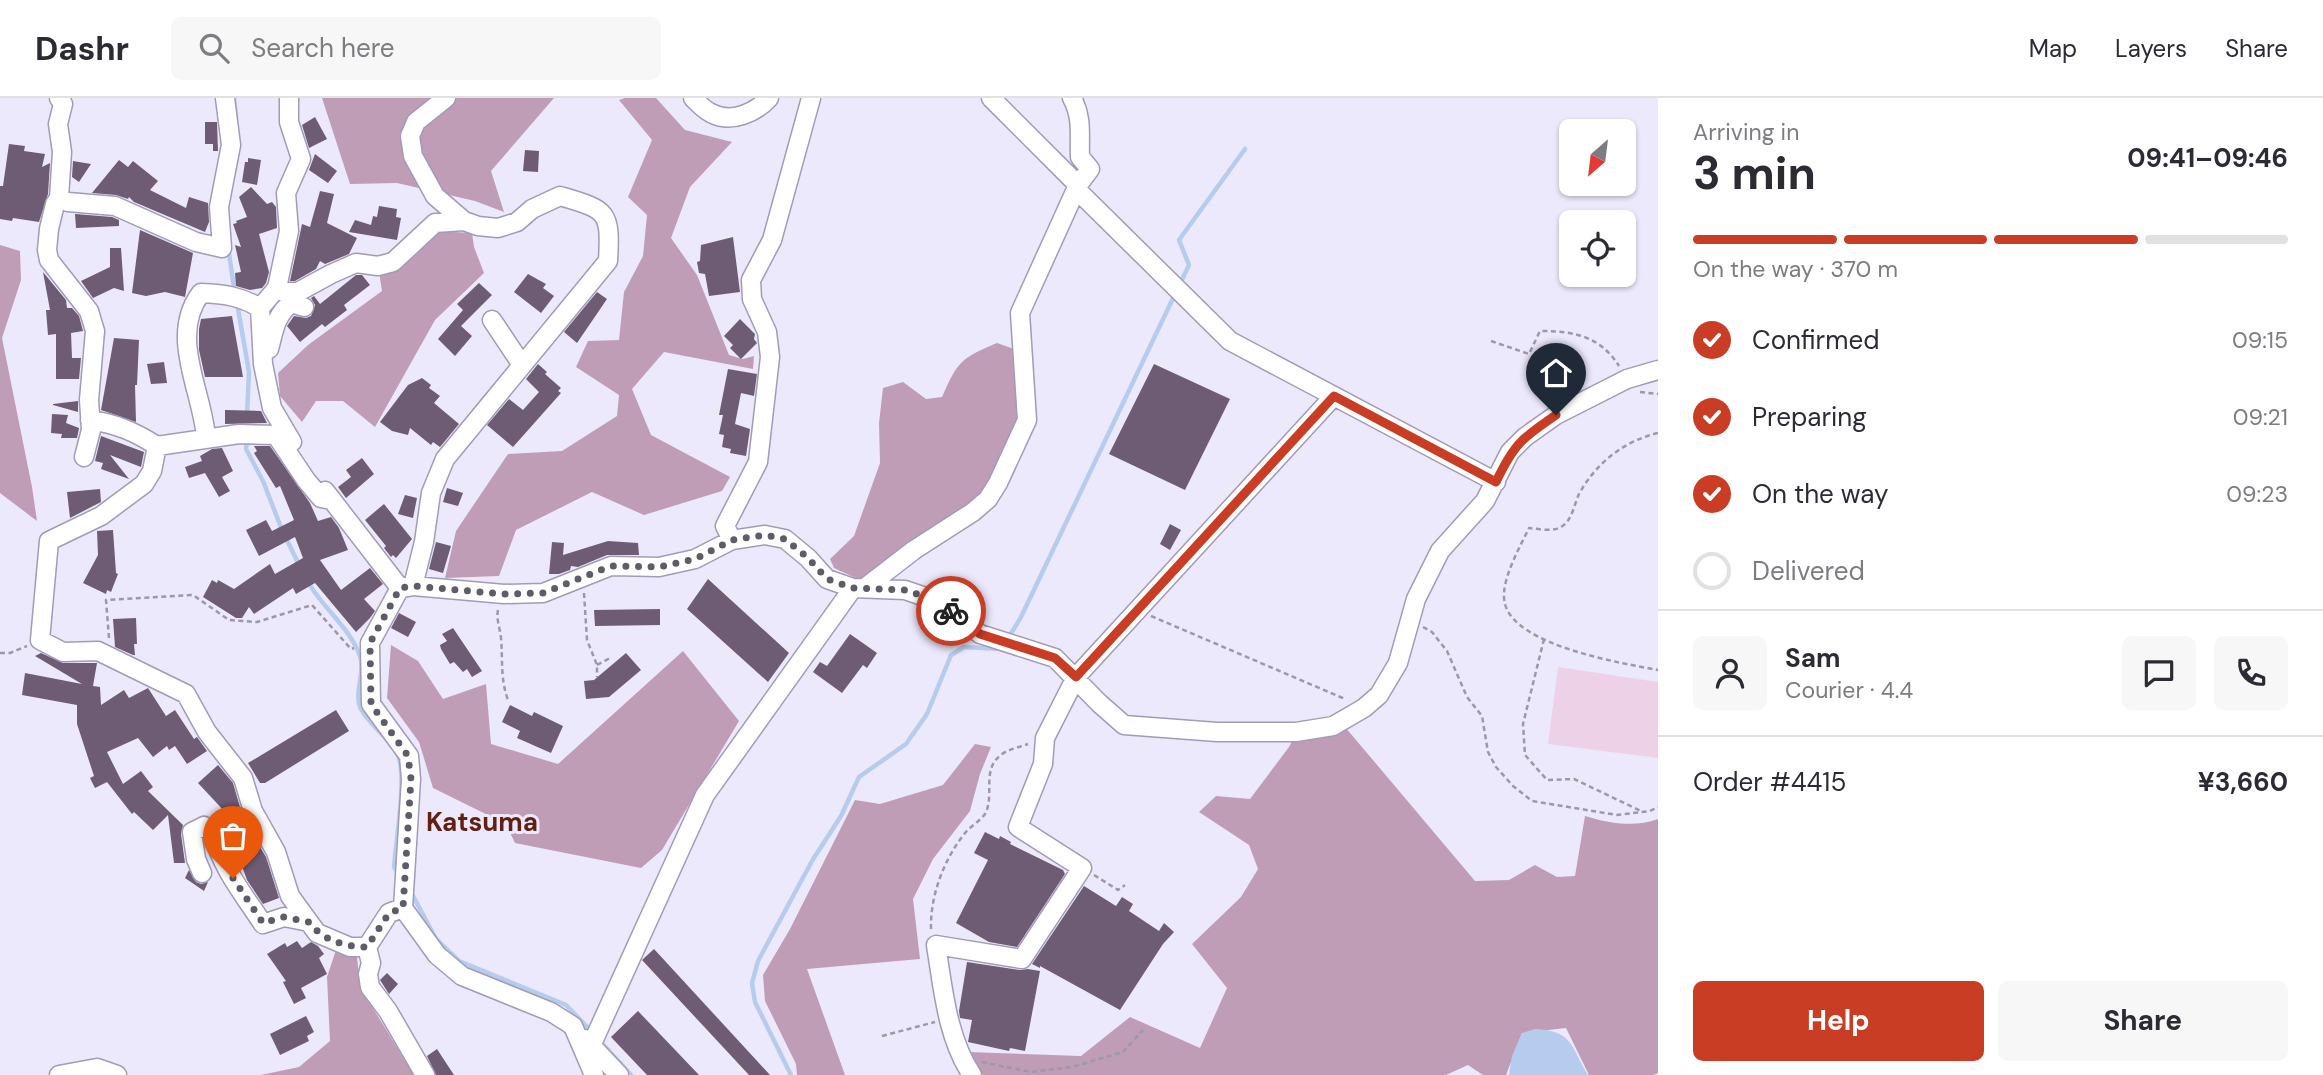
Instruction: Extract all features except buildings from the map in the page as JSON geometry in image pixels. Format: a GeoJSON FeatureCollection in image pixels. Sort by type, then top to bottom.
{"type":"FeatureCollection","features":[{"type":"Feature","properties":{"kind":"street"},"geometry":{"type":"LineString","coordinates":[[59,98],[63,104],[58,124],[62,152],[60,198],[55,204],[47,250],[49,260],[89,311],[96,331],[91,370],[91,430],[84,457]]}},
{"type":"Feature","properties":{"kind":"street"},"geometry":{"type":"LineString","coordinates":[[60,198],[68,202],[115,206],[196,242],[222,248],[219,207],[231,145],[225,98]]}},
{"type":"Feature","properties":{"kind":"street"},"geometry":{"type":"LineString","coordinates":[[289,98],[289,122],[301,159],[286,193],[289,231],[277,288],[260,308],[263,353],[272,408],[331,500],[407,587],[504,594],[543,593],[611,566],[659,567],[695,559],[732,540],[765,535],[785,539],[808,558],[827,579],[860,587],[905,590],[940,602],[980,634],[1055,658],[1099,704],[1124,725],[1217,732],[1296,732],[1333,726],[1364,708],[1379,695],[1398,663],[1416,599],[1440,551],[1485,501],[1510,452],[1525,437],[1556,415],[1627,379],[1658,370]]}},
{"type":"Feature","properties":{"kind":"street"},"geometry":{"type":"LineString","coordinates":[[446,98],[416,122],[410,136],[413,156],[435,196],[464,220],[478,226],[498,228],[517,222],[532,209],[560,196],[592,206],[606,217],[610,236],[608,261],[445,459],[431,493],[424,542],[407,587],[370,643],[371,704],[408,756],[410,768],[403,908],[437,955],[462,976],[551,1012],[573,1026],[619,1075]]}},
{"type":"Feature","properties":{"kind":"street"},"geometry":{"type":"LineString","coordinates":[[693,98],[711,113],[726,118],[753,112],[769,98]]}},
{"type":"Feature","properties":{"kind":"street"},"geometry":{"type":"LineString","coordinates":[[732,540],[725,526],[758,462],[770,357],[767,332],[752,299],[751,280],[772,240],[811,98]]}},
{"type":"Feature","properties":{"kind":"street"},"geometry":{"type":"LineString","coordinates":[[991,98],[1230,341],[1496,482]]}},
{"type":"Feature","properties":{"kind":"street"},"geometry":{"type":"LineString","coordinates":[[591,1046],[705,795],[860,587],[973,512],[988,499],[998,483],[1027,420],[1020,313],[1077,187],[1090,169],[1080,157],[1081,125],[1072,98]]}},
{"type":"Feature","properties":{"kind":"street"},"geometry":{"type":"LineString","coordinates":[[277,288],[285,292],[298,292],[356,263],[378,266],[393,262],[435,223],[464,220]]}},
{"type":"Feature","properties":{"kind":"street"},"geometry":{"type":"LineString","coordinates":[[206,438],[205,418],[190,369],[188,329],[195,301],[201,293],[228,294],[243,298],[260,308]]}},
{"type":"Feature","properties":{"kind":"street"},"geometry":{"type":"LineString","coordinates":[[263,353],[270,349],[272,333],[282,311],[291,303],[304,307]]}},
{"type":"Feature","properties":{"kind":"street"},"geometry":{"type":"LineString","coordinates":[[492,320],[522,365]]}},
{"type":"Feature","properties":{"kind":"street"},"geometry":{"type":"LineString","coordinates":[[969,1071],[948,1019],[936,945],[1022,959],[1082,868],[1018,827],[1043,764],[1045,738],[1076,677],[1334,396]]}},
{"type":"Feature","properties":{"kind":"street"},"geometry":{"type":"LineString","coordinates":[[90,420],[117,424],[158,446],[239,434],[276,435],[321,498],[331,500]]}},
{"type":"Feature","properties":{"kind":"street"},"geometry":{"type":"LineString","coordinates":[[158,446],[152,471],[144,484],[100,516],[49,541],[40,640],[63,652],[99,651],[186,694],[207,732],[243,778],[253,811],[276,852],[290,895],[309,922],[317,933],[350,947],[367,947]]}},
{"type":"Feature","properties":{"kind":"street"},"geometry":{"type":"LineString","coordinates":[[202,873],[196,859],[192,832],[204,826],[213,833],[217,850],[227,869],[263,923],[284,917],[309,922]]}},
{"type":"Feature","properties":{"kind":"street"},"geometry":{"type":"LineString","coordinates":[[403,908],[389,913],[367,947],[370,963],[368,974],[370,987],[388,1011],[425,1075]]}},
{"type":"Feature","properties":{"kind":"street"},"geometry":{"type":"LineString","coordinates":[[573,1026],[594,1075]]}},
{"type":"Feature","properties":{"kind":"street"},"geometry":{"type":"LineString","coordinates":[[59,1075],[97,1068],[117,1075]]}},
{"type":"Feature","properties":{"kind":"path"},"geometry":{"type":"LineString","coordinates":[[1491,341],[1529,354],[1540,331],[1559,331],[1596,341],[1608,349],[1627,379],[1631,391],[1658,394]]}},
{"type":"Feature","properties":{"kind":"path"},"geometry":{"type":"LineString","coordinates":[[1658,433],[1639,438],[1617,450],[1593,473],[1579,495],[1569,520],[1560,528],[1529,528],[1505,585],[1504,604],[1516,621],[1532,634],[1583,654],[1658,670]]}},
{"type":"Feature","properties":{"kind":"path"},"geometry":{"type":"LineString","coordinates":[[583,579],[587,640],[597,665],[597,677]]}},
{"type":"Feature","properties":{"kind":"path"},"geometry":{"type":"LineString","coordinates":[[504,594],[496,614],[501,636],[502,682],[508,700]]}},
{"type":"Feature","properties":{"kind":"path"},"geometry":{"type":"LineString","coordinates":[[105,654],[109,642],[106,600],[193,595],[229,620],[257,622],[312,605],[351,649],[370,643]]}},
{"type":"Feature","properties":{"kind":"path"},"geometry":{"type":"LineString","coordinates":[[1137,610],[1364,708]]}},
{"type":"Feature","properties":{"kind":"path"},"geometry":{"type":"LineString","coordinates":[[1410,620],[1432,632],[1447,651],[1467,697],[1482,716],[1488,752],[1496,767],[1513,786],[1532,801],[1617,815],[1658,807]]}},
{"type":"Feature","properties":{"kind":"path"},"geometry":{"type":"LineString","coordinates":[[1544,639],[1523,724],[1525,755],[1547,780],[1574,779],[1643,812]]}},
{"type":"Feature","properties":{"kind":"path"},"geometry":{"type":"LineString","coordinates":[[0,653],[10,653],[40,640]]}},
{"type":"Feature","properties":{"kind":"path"},"geometry":{"type":"LineString","coordinates":[[597,665],[612,657]]}},
{"type":"Feature","properties":{"kind":"path"},"geometry":{"type":"LineString","coordinates":[[936,945],[931,910],[940,878],[965,833],[985,813],[994,762],[1006,750],[1045,738]]}},
{"type":"Feature","properties":{"kind":"path"},"geometry":{"type":"LineString","coordinates":[[1082,868],[1118,890],[1125,885]]}},
{"type":"Feature","properties":{"kind":"path"},"geometry":{"type":"LineString","coordinates":[[882,1036],[948,1019]]}},
{"type":"Feature","properties":{"kind":"path"},"geometry":{"type":"LineString","coordinates":[[969,1071],[977,1061],[1031,1072],[1072,1067],[1123,1052],[1143,1030]]}},
{"type":"Feature","properties":{"kind":"shaded area"},"geometry":{"type":"Polygon","coordinates":[[[322,98],[554,98],[491,171],[504,212],[475,201],[397,183],[350,184],[322,98]]]}},
{"type":"Feature","properties":{"kind":"shaded area"},"geometry":{"type":"Polygon","coordinates":[[[656,98],[685,130],[732,142],[690,187],[671,238],[697,275],[729,355],[743,359],[754,356],[753,369],[664,352],[632,389],[651,435],[730,477],[722,491],[644,515],[592,492],[516,530],[499,576],[445,578],[456,531],[508,454],[562,451],[617,416],[619,395],[576,367],[588,341],[619,340],[624,292],[643,256],[647,215],[628,197],[652,140],[619,100],[656,98]]]}},
{"type":"Feature","properties":{"kind":"shaded area"},"geometry":{"type":"Polygon","coordinates":[[[436,231],[472,233],[474,247],[484,273],[435,320],[375,427],[343,401],[316,401],[302,422],[280,396],[278,373],[308,345],[382,291],[379,272],[436,231]]]}},
{"type":"Feature","properties":{"kind":"shaded area"},"geometry":{"type":"Polygon","coordinates":[[[0,245],[20,251],[21,280],[2,338],[37,521],[0,493],[0,245]]]}},
{"type":"Feature","properties":{"kind":"shaded area"},"geometry":{"type":"Polygon","coordinates":[[[997,343],[1014,349],[1020,421],[987,489],[977,501],[870,577],[858,579],[834,568],[830,559],[854,536],[880,463],[879,423],[883,388],[903,382],[926,399],[942,397],[952,375],[962,362],[997,343]]]}},
{"type":"Feature","properties":{"kind":"shaded area"},"geometry":{"type":"Polygon","coordinates":[[[391,645],[418,661],[443,699],[486,684],[491,744],[558,764],[683,651],[739,721],[662,850],[641,868],[515,843],[506,824],[433,788],[419,742],[387,698],[391,645]]]}},
{"type":"Feature","properties":{"kind":"shaded area"},"geometry":{"type":"Polygon","coordinates":[[[1558,667],[1658,682],[1658,758],[1548,744],[1558,667]]]}},
{"type":"Feature","properties":{"kind":"shaded area"},"geometry":{"type":"Polygon","coordinates":[[[1303,720],[1340,721],[1475,881],[1509,880],[1535,865],[1557,877],[1575,876],[1585,816],[1621,824],[1658,819],[1658,1073],[1589,1075],[1566,1028],[1522,1033],[1506,1075],[1483,1075],[1468,1065],[1446,1075],[983,1075],[968,1052],[1081,1056],[1130,1017],[1200,1048],[1227,988],[1192,944],[1241,897],[1258,869],[1249,845],[1199,812],[1216,796],[1250,799],[1289,747],[1303,720]]]}},
{"type":"Feature","properties":{"kind":"shaded area"},"geometry":{"type":"Polygon","coordinates":[[[975,744],[991,747],[970,811],[933,859],[913,899],[920,959],[807,969],[845,1075],[797,1075],[796,1064],[765,1001],[763,975],[790,929],[855,800],[880,804],[943,785],[975,744]]]}},
{"type":"Feature","properties":{"kind":"shaded area"},"geometry":{"type":"Polygon","coordinates":[[[336,950],[357,957],[360,987],[414,1075],[261,1075],[299,1067],[330,1041],[327,977],[336,950]]]}},
{"type":"Feature","properties":{"kind":"water"},"geometry":{"type":"Polygon","coordinates":[[[1535,1029],[1548,1030],[1564,1037],[1574,1048],[1588,1075],[1509,1075],[1512,1056],[1522,1033],[1535,1029]]]}},
{"type":"Feature","properties":{"kind":"waterway"},"geometry":{"type":"LineString","coordinates":[[234,98],[236,118]]}},
{"type":"Feature","properties":{"kind":"waterway"},"geometry":{"type":"LineString","coordinates":[[1180,284],[1189,265],[1179,240],[1245,149]]}},
{"type":"Feature","properties":{"kind":"waterway"},"geometry":{"type":"LineString","coordinates":[[228,247],[235,294]]}},
{"type":"Feature","properties":{"kind":"waterway"},"geometry":{"type":"LineString","coordinates":[[1009,637],[1176,292]]}},
{"type":"Feature","properties":{"kind":"waterway"},"geometry":{"type":"LineString","coordinates":[[237,303],[249,372],[247,415]]}},
{"type":"Feature","properties":{"kind":"waterway"},"geometry":{"type":"LineString","coordinates":[[247,438],[246,449],[263,481],[282,530]]}},
{"type":"Feature","properties":{"kind":"waterway"},"geometry":{"type":"LineString","coordinates":[[286,538],[299,565]]}},
{"type":"Feature","properties":{"kind":"waterway"},"geometry":{"type":"LineString","coordinates":[[308,582],[355,646],[362,669],[358,696],[361,709],[398,755],[401,793],[394,867],[398,873]]}},
{"type":"Feature","properties":{"kind":"waterway"},"geometry":{"type":"LineString","coordinates":[[791,1075],[755,1002],[752,983],[758,961],[812,861],[841,816],[859,777],[906,744],[927,714],[951,655],[964,647],[1002,647]]}},
{"type":"Feature","properties":{"kind":"waterway"},"geometry":{"type":"LineString","coordinates":[[411,892],[436,939],[459,961],[566,1005],[593,1033]]}},
{"type":"Feature","properties":{"kind":"waterway"},"geometry":{"type":"LineString","coordinates":[[599,1040],[631,1075]]}},
{"type":"Feature","properties":{"kind":"way so far"},"geometry":{"type":"LineString","coordinates":[[233,878],[263,923],[284,917],[309,922],[317,933],[350,947],[367,947],[389,913],[403,908],[411,779],[408,756],[371,704],[370,643],[400,588],[413,586],[504,594],[543,593],[611,566],[659,567],[695,559],[732,540],[765,535],[785,539],[808,558],[827,579],[853,588],[905,590],[940,602],[951,611]]}},
{"type":"Feature","properties":{"kind":"district","name":"Katsuma"},"geometry":{"type":"Point","coordinates":[482,822]}},
{"type":"Feature","properties":{"kind":"route"},"geometry":{"type":"LineString","coordinates":[[951,611],[980,634],[1055,658],[1076,677],[1334,396],[1496,482],[1510,452],[1525,437],[1556,415]]}}]}
